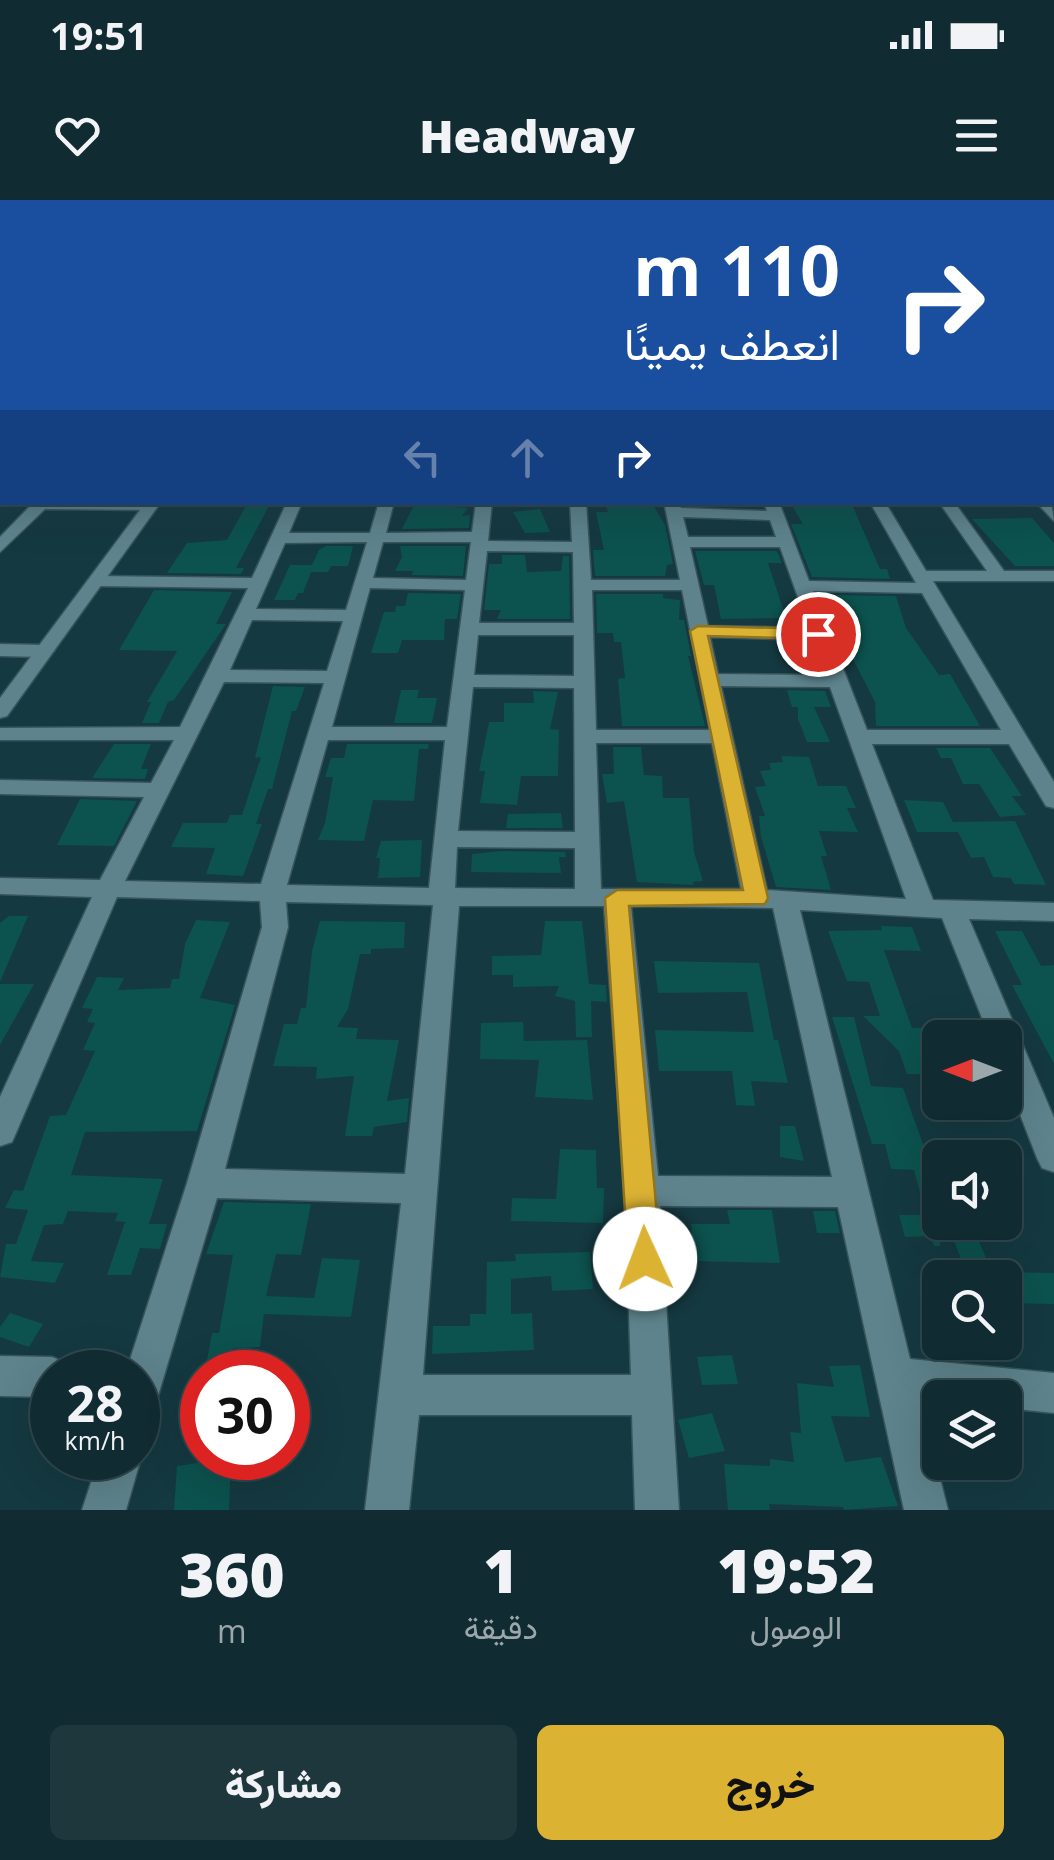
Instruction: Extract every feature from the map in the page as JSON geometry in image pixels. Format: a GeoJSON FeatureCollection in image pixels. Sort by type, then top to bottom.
{"type":"FeatureCollection","features":[{"type":"Feature","properties":{"kind":"street"},"geometry":{"type":"LineString","coordinates":[[0,547],[7,532],[40,505]]}},
{"type":"Feature","properties":{"kind":"street"},"geometry":{"type":"LineString","coordinates":[[0,712],[152,505]]}},
{"type":"Feature","properties":{"kind":"street"},"geometry":{"type":"LineString","coordinates":[[0,1133],[108,889],[217,676],[294,505]]}},
{"type":"Feature","properties":{"kind":"street"},"geometry":{"type":"LineString","coordinates":[[150,1350],[204,1183],[274,927],[272,892],[322,733],[386,505]]}},
{"type":"Feature","properties":{"kind":"street"},"geometry":{"type":"LineString","coordinates":[[387,1510],[402,1395],[447,898],[440,886],[444,839],[484,505]]}},
{"type":"Feature","properties":{"kind":"street"},"geometry":{"type":"LineString","coordinates":[[578,505],[587,840],[602,897],[642,1191],[657,1510]]}},
{"type":"Feature","properties":{"kind":"street"},"geometry":{"type":"LineString","coordinates":[[879,505],[1054,801]]}},
{"type":"Feature","properties":{"kind":"street"},"geometry":{"type":"LineString","coordinates":[[948,505],[999,576]]}},
{"type":"Feature","properties":{"kind":"street"},"geometry":{"type":"LineString","coordinates":[[922,909],[774,509],[672,507],[720,737],[770,898],[852,1192],[926,1510]]}},
{"type":"Feature","properties":{"kind":"street"},"geometry":{"type":"LineString","coordinates":[[279,538],[581,547]]}},
{"type":"Feature","properties":{"kind":"street"},"geometry":{"type":"LineString","coordinates":[[680,542],[785,542]]}},
{"type":"Feature","properties":{"kind":"street"},"geometry":{"type":"LineString","coordinates":[[801,586],[1054,576]]}},
{"type":"Feature","properties":{"kind":"street"},"geometry":{"type":"LineString","coordinates":[[96,580],[257,583]]}},
{"type":"Feature","properties":{"kind":"street"},"geometry":{"type":"LineString","coordinates":[[361,584],[473,584]]}},
{"type":"Feature","properties":{"kind":"street"},"geometry":{"type":"LineString","coordinates":[[583,584],[688,585]]}},
{"type":"Feature","properties":{"kind":"street"},"geometry":{"type":"LineString","coordinates":[[243,614],[353,616]]}},
{"type":"Feature","properties":{"kind":"street"},"geometry":{"type":"LineString","coordinates":[[467,629],[581,629]]}},
{"type":"Feature","properties":{"kind":"street"},"geometry":{"type":"LineString","coordinates":[[698,631],[818,634]]}},
{"type":"Feature","properties":{"kind":"street"},"geometry":{"type":"LineString","coordinates":[[0,650],[44,652]]}},
{"type":"Feature","properties":{"kind":"street"},"geometry":{"type":"LineString","coordinates":[[217,676],[337,677]]}},
{"type":"Feature","properties":{"kind":"street"},"geometry":{"type":"LineString","coordinates":[[709,680],[835,681]]}},
{"type":"Feature","properties":{"kind":"street"},"geometry":{"type":"LineString","coordinates":[[464,681],[582,682]]}},
{"type":"Feature","properties":{"kind":"street"},"geometry":{"type":"LineString","coordinates":[[0,734],[187,733]]}},
{"type":"Feature","properties":{"kind":"street"},"geometry":{"type":"LineString","coordinates":[[322,733],[456,734]]}},
{"type":"Feature","properties":{"kind":"street"},"geometry":{"type":"LineString","coordinates":[[585,736],[720,737]]}},
{"type":"Feature","properties":{"kind":"street"},"geometry":{"type":"LineString","coordinates":[[856,736],[1017,737]]}},
{"type":"Feature","properties":{"kind":"street"},"geometry":{"type":"LineString","coordinates":[[0,788],[158,790]]}},
{"type":"Feature","properties":{"kind":"street"},"geometry":{"type":"LineString","coordinates":[[444,839],[587,840]]}},
{"type":"Feature","properties":{"kind":"street"},"geometry":{"type":"LineString","coordinates":[[0,886],[447,898],[770,898],[922,909],[1054,912]]}},
{"type":"Feature","properties":{"kind":"street"},"geometry":{"type":"LineString","coordinates":[[952,910],[998,1020]]}},
{"type":"Feature","properties":{"kind":"street"},"geometry":{"type":"LineString","coordinates":[[1022,1080],[1054,1158]]}},
{"type":"Feature","properties":{"kind":"street"},"geometry":{"type":"LineString","coordinates":[[204,1183],[420,1189]]}},
{"type":"Feature","properties":{"kind":"street"},"geometry":{"type":"LineString","coordinates":[[642,1191],[852,1192]]}},
{"type":"Feature","properties":{"kind":"street"},"geometry":{"type":"LineString","coordinates":[[0,1376],[30,1377]]}},
{"type":"Feature","properties":{"kind":"street"},"geometry":{"type":"LineString","coordinates":[[893,1378],[1054,1393]]}},
{"type":"Feature","properties":{"kind":"street"},"geometry":{"type":"LineString","coordinates":[[402,1395],[650,1394]]}},
{"type":"Feature","properties":{"kind":"street"},"geometry":{"type":"LineString","coordinates":[[104,1510],[113,1480]]}},
{"type":"Feature","properties":{"kind":"building"},"geometry":{"type":"Polygon","coordinates":[[[246,505],[269,505],[236,568],[244,568],[241,574],[167,573],[187,543],[227,540],[246,505]]]}},
{"type":"Feature","properties":{"kind":"building"},"geometry":{"type":"Polygon","coordinates":[[[414,505],[468,508],[462,516],[470,515],[469,528],[402,529],[414,505]]]}},
{"type":"Feature","properties":{"kind":"building"},"geometry":{"type":"Polygon","coordinates":[[[606,505],[653,505],[665,525],[673,564],[667,565],[665,576],[595,576],[593,550],[604,550],[596,512],[608,512],[606,505]]]}},
{"type":"Feature","properties":{"kind":"building"},"geometry":{"type":"Polygon","coordinates":[[[792,506],[853,507],[880,569],[887,569],[890,579],[812,577],[791,524],[803,524],[792,506]]]}},
{"type":"Feature","properties":{"kind":"building"},"geometry":{"type":"Polygon","coordinates":[[[540,509],[550,532],[525,533],[513,512],[540,509]]]}},
{"type":"Feature","properties":{"kind":"building"},"geometry":{"type":"Polygon","coordinates":[[[1032,518],[1054,543],[1054,566],[1015,566],[972,519],[1032,518]]]}},
{"type":"Feature","properties":{"kind":"building"},"geometry":{"type":"Polygon","coordinates":[[[326,546],[353,546],[348,566],[311,572],[303,593],[298,593],[295,600],[274,600],[290,565],[312,565],[319,550],[326,546]]]}},
{"type":"Feature","properties":{"kind":"building"},"geometry":{"type":"Polygon","coordinates":[[[400,546],[466,546],[463,576],[395,571],[402,557],[400,546]]]}},
{"type":"Feature","properties":{"kind":"building"},"geometry":{"type":"Polygon","coordinates":[[[695,551],[777,551],[782,563],[768,563],[786,618],[721,619],[714,585],[704,585],[695,551]]]}},
{"type":"Feature","properties":{"kind":"building"},"geometry":{"type":"Polygon","coordinates":[[[502,555],[525,555],[527,572],[561,571],[563,556],[569,556],[570,619],[497,619],[501,610],[484,610],[489,564],[502,564],[502,555]]]}},
{"type":"Feature","properties":{"kind":"building"},"geometry":{"type":"Polygon","coordinates":[[[154,590],[232,592],[216,624],[226,624],[174,700],[168,702],[159,723],[142,723],[151,702],[147,702],[177,651],[119,650],[154,590]]]}},
{"type":"Feature","properties":{"kind":"building"},"geometry":{"type":"Polygon","coordinates":[[[408,593],[461,594],[457,619],[445,619],[444,640],[402,640],[398,653],[371,653],[384,612],[395,612],[396,606],[405,606],[408,593]]]}},
{"type":"Feature","properties":{"kind":"building"},"geometry":{"type":"Polygon","coordinates":[[[596,594],[663,594],[663,598],[680,600],[679,620],[684,620],[688,656],[705,726],[622,726],[618,679],[625,678],[621,642],[614,642],[613,633],[597,633],[596,594]]]}},
{"type":"Feature","properties":{"kind":"building"},"geometry":{"type":"Polygon","coordinates":[[[834,595],[896,596],[906,628],[939,675],[950,674],[980,726],[876,726],[875,702],[836,626],[844,626],[834,595]]]}},
{"type":"Feature","properties":{"kind":"building"},"geometry":{"type":"Polygon","coordinates":[[[273,686],[305,687],[296,711],[292,711],[272,789],[268,789],[256,824],[262,824],[243,876],[206,874],[215,848],[171,847],[183,823],[227,823],[230,815],[242,815],[261,757],[255,758],[273,686]]]}},
{"type":"Feature","properties":{"kind":"building"},"geometry":{"type":"Polygon","coordinates":[[[401,690],[419,690],[417,698],[437,698],[432,723],[394,723],[401,690]]]}},
{"type":"Feature","properties":{"kind":"building"},"geometry":{"type":"Polygon","coordinates":[[[787,690],[825,691],[831,707],[814,707],[830,742],[807,742],[798,707],[792,707],[787,690]]]}},
{"type":"Feature","properties":{"kind":"building"},"geometry":{"type":"Polygon","coordinates":[[[533,691],[558,692],[550,729],[559,730],[558,776],[521,776],[517,805],[480,803],[485,771],[479,771],[489,722],[504,722],[504,703],[534,703],[533,691]]]}},
{"type":"Feature","properties":{"kind":"building"},"geometry":{"type":"Polygon","coordinates":[[[114,744],[151,744],[141,769],[148,769],[145,779],[92,778],[114,744]]]}},
{"type":"Feature","properties":{"kind":"building"},"geometry":{"type":"Polygon","coordinates":[[[347,744],[429,744],[428,749],[419,749],[414,801],[373,800],[364,841],[318,840],[333,777],[325,777],[331,758],[344,758],[347,744]]]}},
{"type":"Feature","properties":{"kind":"building"},"geometry":{"type":"Polygon","coordinates":[[[613,747],[641,747],[644,775],[662,776],[663,798],[689,798],[694,852],[703,881],[693,882],[694,885],[637,882],[624,801],[607,803],[602,774],[614,774],[613,747]]]}},
{"type":"Feature","properties":{"kind":"building"},"geometry":{"type":"Polygon","coordinates":[[[936,748],[990,748],[1022,796],[1012,796],[1026,815],[1000,817],[979,784],[963,784],[951,758],[941,758],[936,748]]]}},
{"type":"Feature","properties":{"kind":"building"},"geometry":{"type":"Polygon","coordinates":[[[781,756],[809,757],[818,786],[846,786],[856,808],[847,808],[858,832],[819,831],[827,856],[821,856],[831,890],[776,887],[761,837],[759,816],[765,816],[755,787],[766,786],[760,771],[771,770],[769,763],[783,762],[781,756]]]}},
{"type":"Feature","properties":{"kind":"building"},"geometry":{"type":"Polygon","coordinates":[[[80,799],[137,801],[114,846],[57,845],[80,799]]]}},
{"type":"Feature","properties":{"kind":"building"},"geometry":{"type":"Polygon","coordinates":[[[904,800],[943,802],[953,822],[1015,821],[1046,885],[1014,884],[1011,878],[993,877],[984,857],[971,858],[958,832],[917,832],[904,800]]]}},
{"type":"Feature","properties":{"kind":"building"},"geometry":{"type":"Polygon","coordinates":[[[561,813],[563,828],[506,828],[508,814],[561,813]]]}},
{"type":"Feature","properties":{"kind":"building"},"geometry":{"type":"Polygon","coordinates":[[[422,840],[420,877],[378,878],[380,858],[376,858],[381,841],[422,840]]]}},
{"type":"Feature","properties":{"kind":"building"},"geometry":{"type":"Polygon","coordinates":[[[565,852],[566,857],[559,857],[561,873],[471,872],[472,854],[565,852]]]}},
{"type":"Feature","properties":{"kind":"building"},"geometry":{"type":"Polygon","coordinates":[[[9,916],[28,916],[0,982],[0,923],[9,916]]]}},
{"type":"Feature","properties":{"kind":"building"},"geometry":{"type":"Polygon","coordinates":[[[196,920],[230,922],[200,998],[235,1005],[197,1131],[85,1132],[71,1175],[163,1179],[149,1224],[167,1224],[160,1249],[140,1248],[131,1275],[107,1275],[125,1222],[115,1221],[118,1213],[68,1211],[63,1224],[44,1225],[31,1261],[64,1263],[55,1283],[0,1277],[6,1244],[16,1244],[28,1210],[5,1208],[14,1190],[23,1191],[50,1116],[66,1115],[95,1051],[83,1050],[95,1023],[87,1022],[93,1009],[82,1008],[97,977],[124,978],[118,990],[170,988],[172,979],[179,979],[185,944],[196,920]]]}},
{"type":"Feature","properties":{"kind":"building"},"geometry":{"type":"Polygon","coordinates":[[[320,921],[405,922],[404,948],[371,949],[371,954],[360,954],[348,1009],[337,1027],[358,1028],[356,1039],[399,1040],[387,1101],[409,1098],[407,1122],[374,1127],[372,1136],[345,1136],[354,1076],[316,1079],[317,1067],[273,1066],[284,1024],[297,1024],[301,1008],[306,1008],[312,951],[320,921]]]}},
{"type":"Feature","properties":{"kind":"building"},"geometry":{"type":"Polygon","coordinates":[[[545,921],[582,921],[589,984],[606,985],[607,1002],[591,1001],[592,1037],[576,1037],[575,1001],[555,996],[559,986],[513,987],[513,975],[492,975],[492,956],[541,955],[545,921]]]}},
{"type":"Feature","properties":{"kind":"building"},"geometry":{"type":"Polygon","coordinates":[[[881,926],[912,927],[921,951],[884,950],[912,1028],[922,1028],[922,1074],[907,1074],[899,1051],[863,1016],[880,1016],[869,982],[847,981],[828,931],[882,930],[881,926]]]}},
{"type":"Feature","properties":{"kind":"building"},"geometry":{"type":"Polygon","coordinates":[[[995,931],[1022,931],[1041,966],[1054,965],[1054,1064],[1012,985],[1022,985],[995,931]]]}},
{"type":"Feature","properties":{"kind":"building"},"geometry":{"type":"Polygon","coordinates":[[[654,961],[759,963],[774,1040],[778,1040],[788,1083],[751,1081],[755,1106],[736,1105],[732,1071],[659,1071],[655,1030],[754,1032],[747,992],[658,993],[654,961]]]}},
{"type":"Feature","properties":{"kind":"building"},"geometry":{"type":"Polygon","coordinates":[[[0,984],[34,984],[0,1045],[0,984]]]}},
{"type":"Feature","properties":{"kind":"building"},"geometry":{"type":"Polygon","coordinates":[[[832,1017],[854,1017],[871,1086],[903,1088],[922,1141],[922,1200],[914,1170],[891,1169],[885,1144],[872,1144],[832,1017]]]}},
{"type":"Feature","properties":{"kind":"building"},"geometry":{"type":"Polygon","coordinates":[[[523,1022],[524,1041],[587,1040],[593,1100],[535,1097],[539,1060],[480,1059],[481,1023],[523,1022]]]}},
{"type":"Feature","properties":{"kind":"building"},"geometry":{"type":"Polygon","coordinates":[[[780,1126],[795,1126],[804,1161],[780,1157],[780,1126]]]}},
{"type":"Feature","properties":{"kind":"building"},"geometry":{"type":"Polygon","coordinates":[[[560,1149],[596,1150],[597,1188],[604,1188],[603,1223],[511,1221],[512,1198],[556,1199],[560,1149]]]}},
{"type":"Feature","properties":{"kind":"building"},"geometry":{"type":"Polygon","coordinates":[[[224,1202],[311,1204],[301,1255],[276,1254],[266,1296],[314,1298],[322,1258],[360,1260],[351,1317],[264,1314],[260,1347],[209,1350],[212,1333],[219,1333],[233,1255],[206,1254],[224,1202]]]}},
{"type":"Feature","properties":{"kind":"building"},"geometry":{"type":"Polygon","coordinates":[[[727,1210],[772,1210],[780,1263],[694,1261],[691,1224],[730,1224],[727,1210]]]}},
{"type":"Feature","properties":{"kind":"building"},"geometry":{"type":"Polygon","coordinates":[[[813,1211],[835,1211],[840,1233],[817,1233],[813,1211]]]}},
{"type":"Feature","properties":{"kind":"building"},"geometry":{"type":"Polygon","coordinates":[[[899,1215],[922,1215],[922,1236],[905,1237],[899,1215]]]}},
{"type":"Feature","properties":{"kind":"building"},"geometry":{"type":"Polygon","coordinates":[[[954,1240],[978,1240],[986,1260],[961,1260],[954,1240]]]}},
{"type":"Feature","properties":{"kind":"building"},"geometry":{"type":"Polygon","coordinates":[[[590,1252],[593,1289],[552,1291],[551,1276],[511,1279],[511,1314],[532,1313],[534,1350],[432,1354],[433,1326],[470,1326],[470,1314],[486,1314],[487,1262],[516,1261],[515,1254],[590,1252]]]}},
{"type":"Feature","properties":{"kind":"building"},"geometry":{"type":"Polygon","coordinates":[[[1022,1272],[1054,1273],[1054,1304],[1022,1303],[1022,1272]]]}},
{"type":"Feature","properties":{"kind":"building"},"geometry":{"type":"Polygon","coordinates":[[[10,1313],[43,1324],[29,1347],[0,1337],[0,1327],[10,1313]]]}},
{"type":"Feature","properties":{"kind":"building"},"geometry":{"type":"Polygon","coordinates":[[[732,1355],[738,1384],[702,1385],[697,1357],[732,1355]]]}},
{"type":"Feature","properties":{"kind":"building"},"geometry":{"type":"Polygon","coordinates":[[[860,1365],[870,1417],[831,1416],[845,1462],[881,1457],[898,1506],[844,1510],[769,1504],[770,1510],[728,1510],[724,1464],[770,1466],[770,1459],[794,1462],[790,1432],[801,1433],[797,1383],[834,1387],[829,1366],[860,1365]]]}},
{"type":"Feature","properties":{"kind":"building"},"geometry":{"type":"Polygon","coordinates":[[[712,1413],[725,1451],[689,1458],[678,1420],[712,1413]]]}},
{"type":"Feature","properties":{"kind":"building"},"geometry":{"type":"Polygon","coordinates":[[[180,1466],[180,1480],[230,1480],[229,1510],[174,1510],[180,1466]]]}},
{"type":"Feature","properties":{"kind":"route"},"geometry":{"type":"LineString","coordinates":[[645,1259],[617,898],[756,898],[698,631],[818,634]]}}]}
